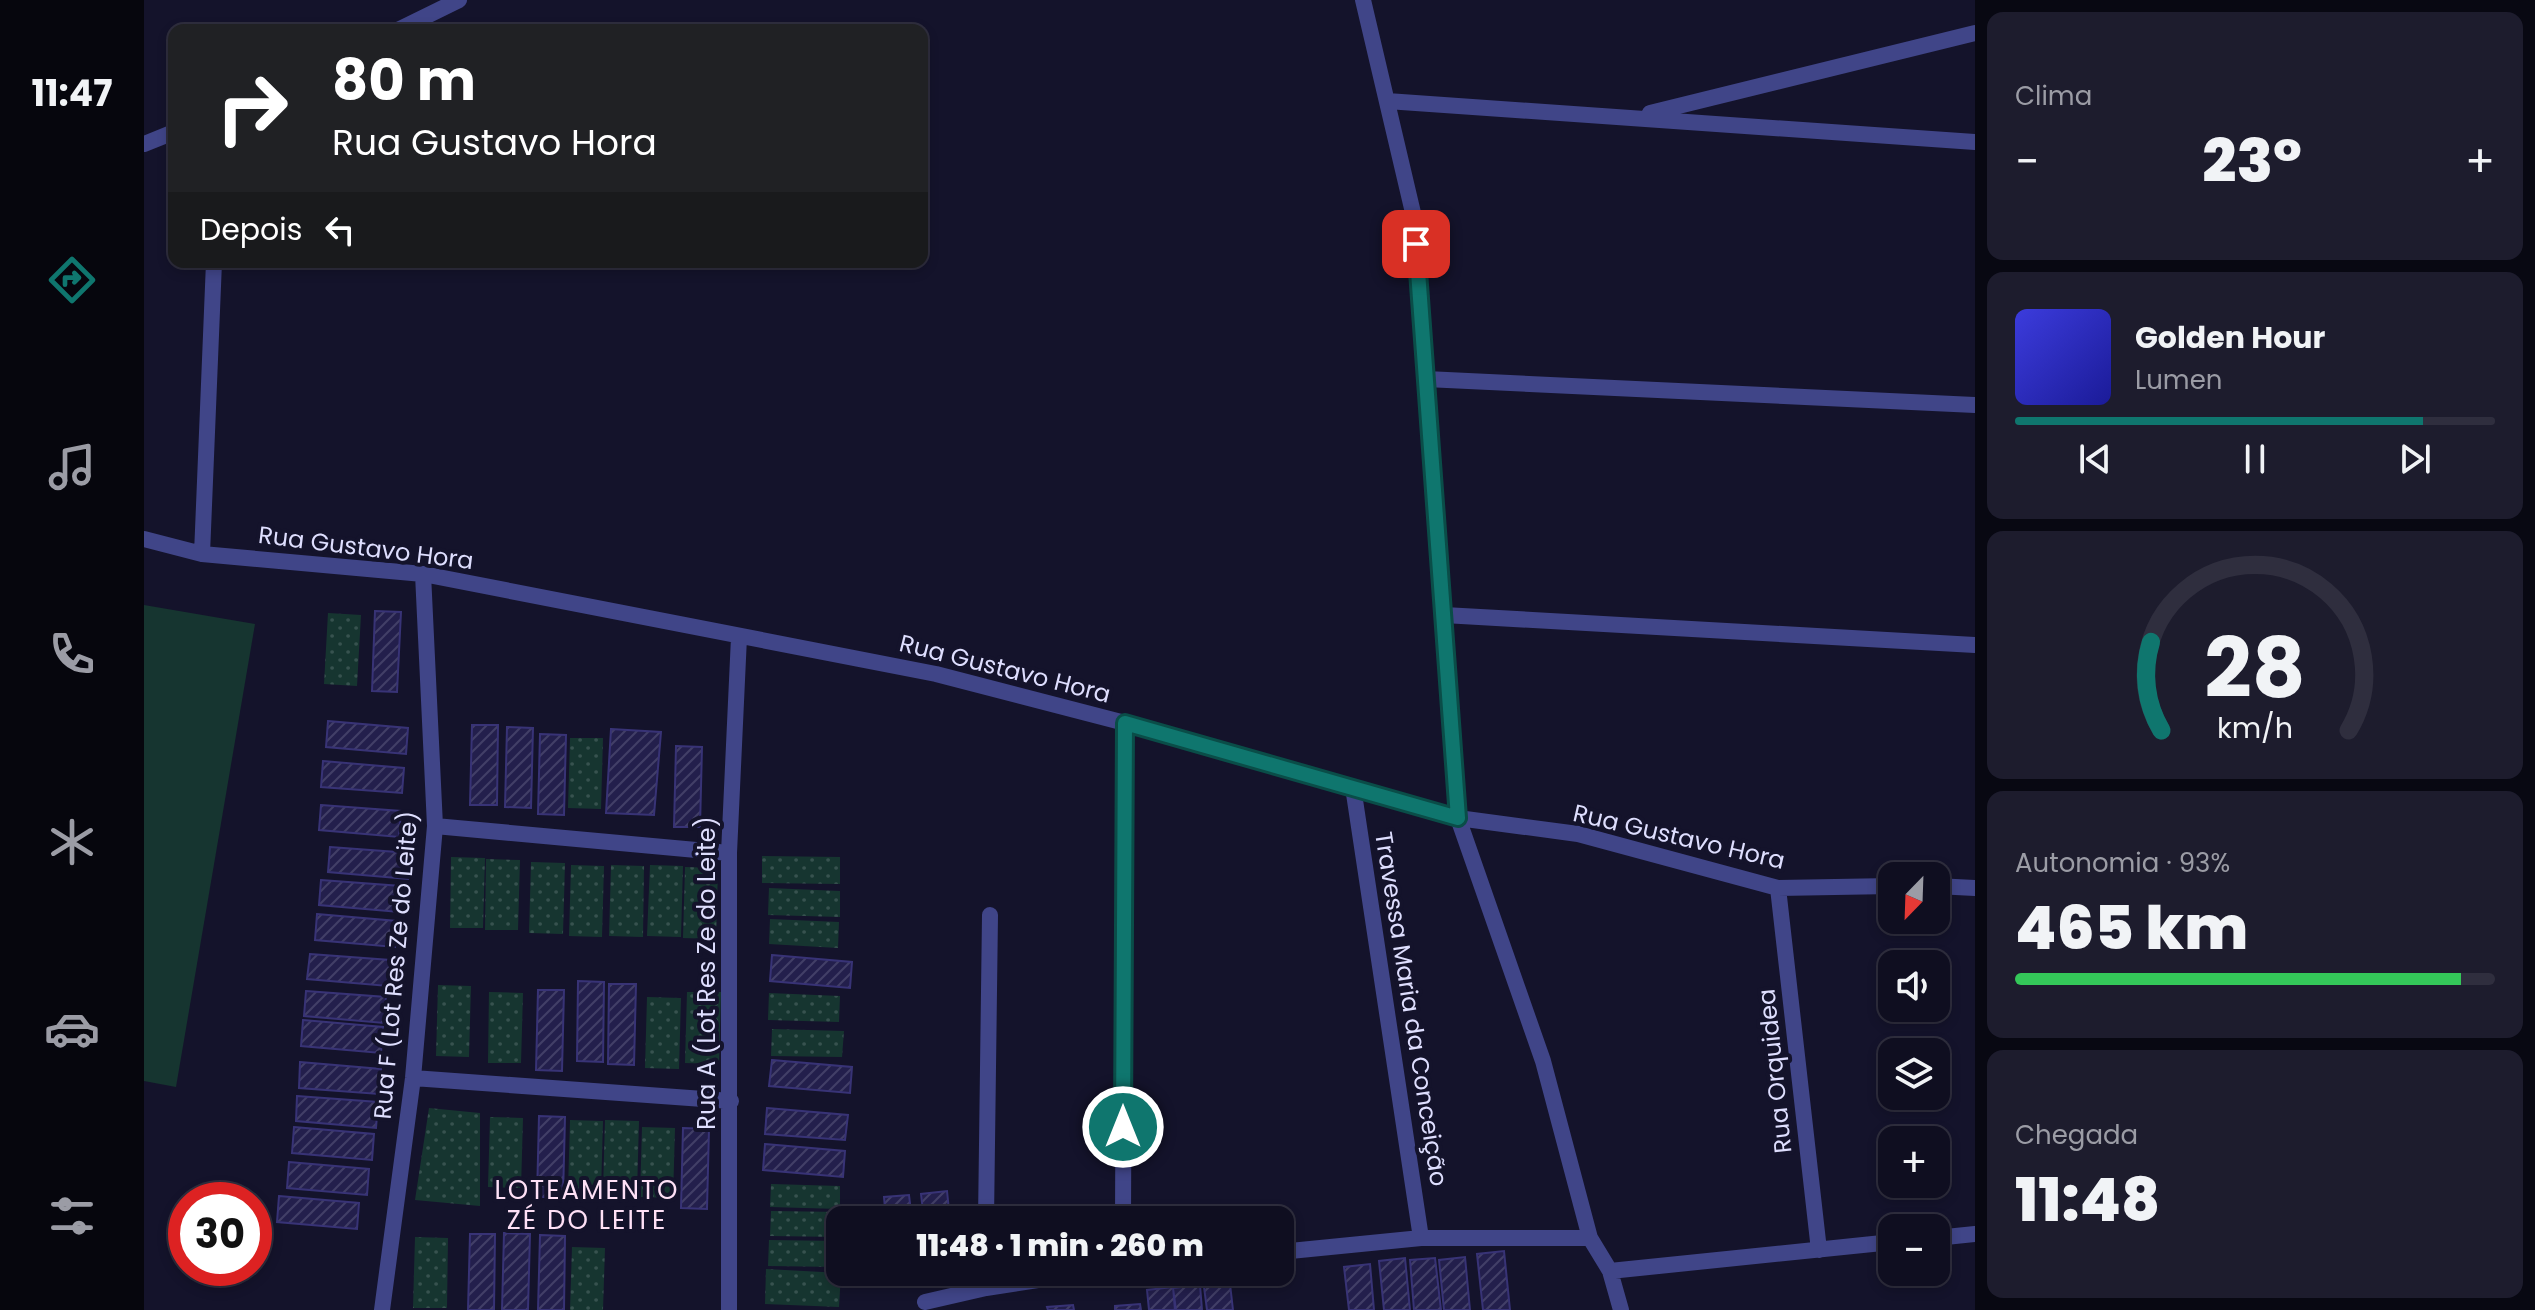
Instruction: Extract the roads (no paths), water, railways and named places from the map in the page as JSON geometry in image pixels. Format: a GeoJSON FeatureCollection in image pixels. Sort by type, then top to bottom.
{"type":"FeatureCollection","features":[{"type":"Feature","properties":{"kind":"street"},"geometry":{"type":"LineString","coordinates":[[410,24],[459,0]]}},
{"type":"Feature","properties":{"kind":"street"},"geometry":{"type":"LineString","coordinates":[[1363,0],[1414,217],[1458,818],[1543,1061],[1590,1238],[1610,1271],[1621,1310]]}},
{"type":"Feature","properties":{"kind":"street"},"geometry":{"type":"LineString","coordinates":[[1633,118],[1975,33]]}},
{"type":"Feature","properties":{"kind":"street"},"geometry":{"type":"LineString","coordinates":[[1387,101],[1975,142]]}},
{"type":"Feature","properties":{"kind":"street"},"geometry":{"type":"LineString","coordinates":[[144,144],[168,134]]}},
{"type":"Feature","properties":{"kind":"street"},"geometry":{"type":"LineString","coordinates":[[202,554],[214,268]]}},
{"type":"Feature","properties":{"kind":"street"},"geometry":{"type":"LineString","coordinates":[[1426,379],[1975,405]]}},
{"type":"Feature","properties":{"kind":"street","name":"Rua Gustavo Hora"},"geometry":{"type":"LineString","coordinates":[[144,539],[202,554],[423,574],[936,674],[1125,723],[1458,818],[1578,834],[1778,888],[1878,886]]}},
{"type":"Feature","properties":{"kind":"street","name":"Rua F (Lot Res Ze do Leite)"},"geometry":{"type":"LineString","coordinates":[[382,1310],[413,1078],[435,826],[423,574]]}},
{"type":"Feature","properties":{"kind":"street"},"geometry":{"type":"LineString","coordinates":[[1444,615],[1975,645]]}},
{"type":"Feature","properties":{"kind":"street","name":"Rua A (Lot Res Ze do Leite)"},"geometry":{"type":"LineString","coordinates":[[729,1310],[729,853],[739,637]]}},
{"type":"Feature","properties":{"kind":"street"},"geometry":{"type":"LineString","coordinates":[[1123,1206],[1125,723]]}},
{"type":"Feature","properties":{"kind":"street","name":"Travessa Maria da Conceição"},"geometry":{"type":"LineString","coordinates":[[1353,787],[1421,1238]]}},
{"type":"Feature","properties":{"kind":"street"},"geometry":{"type":"LineString","coordinates":[[435,826],[729,853]]}},
{"type":"Feature","properties":{"kind":"street"},"geometry":{"type":"LineString","coordinates":[[1950,887],[1975,888]]}},
{"type":"Feature","properties":{"kind":"street","name":"Rua Orquidea"},"geometry":{"type":"LineString","coordinates":[[1778,888],[1819,1250]]}},
{"type":"Feature","properties":{"kind":"street"},"geometry":{"type":"LineString","coordinates":[[986,1206],[990,915]]}},
{"type":"Feature","properties":{"kind":"street"},"geometry":{"type":"LineString","coordinates":[[413,1078],[731,1101]]}},
{"type":"Feature","properties":{"kind":"street"},"geometry":{"type":"LineString","coordinates":[[1950,1237],[1975,1234]]}},
{"type":"Feature","properties":{"kind":"street"},"geometry":{"type":"LineString","coordinates":[[1294,1251],[1421,1238],[1590,1238]]}},
{"type":"Feature","properties":{"kind":"street"},"geometry":{"type":"LineString","coordinates":[[1610,1271],[1878,1244]]}},
{"type":"Feature","properties":{"kind":"street"},"geometry":{"type":"LineString","coordinates":[[925,1302],[969,1286]]}},
{"type":"Feature","properties":{"kind":"district","name":"LOTEAMENTO ZÉ DO LEITE"},"geometry":{"type":"Point","coordinates":[587,1205]}}]}
